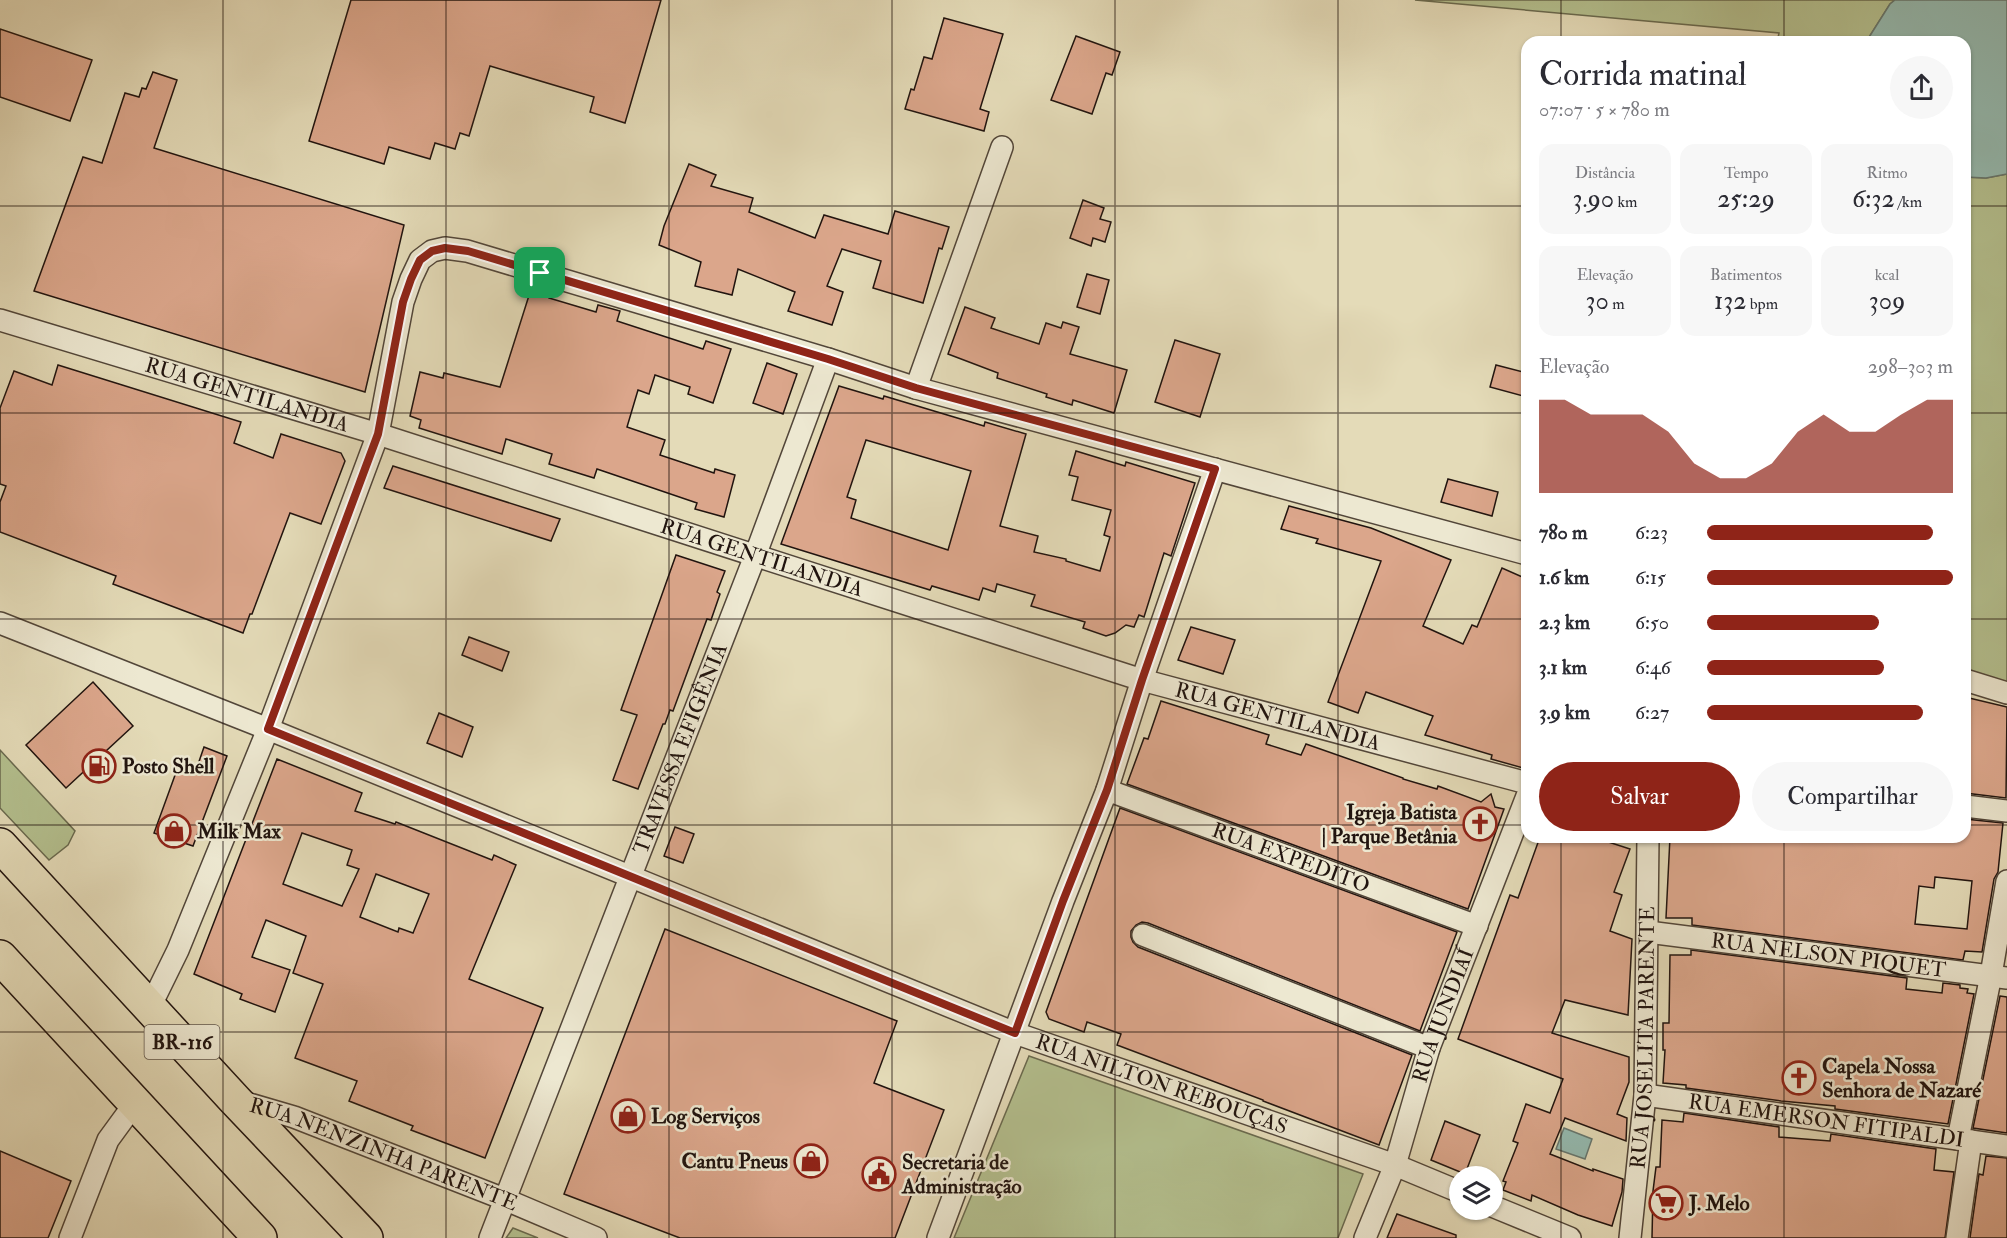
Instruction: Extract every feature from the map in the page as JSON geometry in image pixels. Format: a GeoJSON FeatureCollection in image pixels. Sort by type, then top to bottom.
{"type":"FeatureCollection","features":[{"type":"Feature","properties":{"kind":"highway","name":"BR-116"},"geometry":{"type":"LineString","coordinates":[[0,845],[366,1238]]}},
{"type":"Feature","properties":{"kind":"highway"},"geometry":{"type":"LineString","coordinates":[[0,957],[260,1238]]}},
{"type":"Feature","properties":{"kind":"street"},"geometry":{"type":"LineString","coordinates":[[916,388],[1002,147]]}},
{"type":"Feature","properties":{"kind":"street"},"geometry":{"type":"LineString","coordinates":[[150,1007],[178,950],[268,729],[378,434],[403,302],[420,260],[432,251],[445,248],[468,251],[828,359],[916,388],[1521,553]]}},
{"type":"Feature","properties":{"kind":"street","name":"RUA GENTILANDIA"},"geometry":{"type":"LineString","coordinates":[[0,320],[378,434],[1142,680],[1521,781]]}},
{"type":"Feature","properties":{"kind":"street","name":"TRAVESSA EFIGÊNIA"},"geometry":{"type":"LineString","coordinates":[[490,1238],[755,556],[828,359]]}},
{"type":"Feature","properties":{"kind":"street"},"geometry":{"type":"LineString","coordinates":[[938,1238],[1063,901],[1107,790],[1142,680],[1215,469]]}},
{"type":"Feature","properties":{"kind":"street","name":"RUA NILTON REBOUÇAS"},"geometry":{"type":"LineString","coordinates":[[0,623],[268,729],[1015,1033],[1395,1165],[1449,1187]]}},
{"type":"Feature","properties":{"kind":"street"},"geometry":{"type":"LineString","coordinates":[[1971,682],[2007,693]]}},
{"type":"Feature","properties":{"kind":"street","name":"RUA EXPEDITO"},"geometry":{"type":"LineString","coordinates":[[1107,790],[1477,926]]}},
{"type":"Feature","properties":{"kind":"street"},"geometry":{"type":"LineString","coordinates":[[1971,807],[2007,811]]}},
{"type":"Feature","properties":{"kind":"street","name":"RUA JUNDIAÍ"},"geometry":{"type":"LineString","coordinates":[[1365,1238],[1395,1165],[1429,1048],[1521,812]]}},
{"type":"Feature","properties":{"kind":"street","name":"RUA JOSELITA PARENTE"},"geometry":{"type":"LineString","coordinates":[[1630,1238],[1645,1095],[1648,843]]}},
{"type":"Feature","properties":{"kind":"street"},"geometry":{"type":"LineString","coordinates":[[1957,1238],[1964,1140],[1999,977],[2007,880]]}},
{"type":"Feature","properties":{"kind":"street","name":"RUA NELSON PIQUET"},"geometry":{"type":"LineString","coordinates":[[1648,932],[1999,977]]}},
{"type":"Feature","properties":{"kind":"street"},"geometry":{"type":"LineString","coordinates":[[1143,935],[1429,1048]]}},
{"type":"Feature","properties":{"kind":"street","name":"RUA EMERSON FITIPALDI"},"geometry":{"type":"LineString","coordinates":[[1645,1095],[2007,1146]]}},
{"type":"Feature","properties":{"kind":"street","name":"RUA NENZINHA PARENTE"},"geometry":{"type":"LineString","coordinates":[[236,1101],[294,1117],[504,1199],[596,1238]]}},
{"type":"Feature","properties":{"kind":"street"},"geometry":{"type":"LineString","coordinates":[[70,1238],[108,1140],[135,1103]]}},
{"type":"Feature","properties":{"kind":"street"},"geometry":{"type":"LineString","coordinates":[[1503,1211],[1570,1238]]}},
{"type":"Feature","properties":{"kind":"green space"},"geometry":{"type":"Polygon","coordinates":[[[1415,0],[1895,0],[1890,4],[1870,36],[1778,36],[1779,33],[1415,0]]]}},
{"type":"Feature","properties":{"kind":"green space"},"geometry":{"type":"Polygon","coordinates":[[[2007,174],[2007,684],[1971,673],[1971,177],[1986,178],[2007,174]]]}},
{"type":"Feature","properties":{"kind":"green space"},"geometry":{"type":"Polygon","coordinates":[[[0,750],[75,831],[68,845],[49,860],[0,808],[0,750]]]}},
{"type":"Feature","properties":{"kind":"green space"},"geometry":{"type":"Polygon","coordinates":[[[1029,1056],[1363,1174],[1338,1238],[954,1238],[1029,1056]]]}},
{"type":"Feature","properties":{"kind":"green space"},"geometry":{"type":"Polygon","coordinates":[[[513,1228],[538,1238],[506,1238],[513,1228]]]}},
{"type":"Feature","properties":{"kind":"water"},"geometry":{"type":"Polygon","coordinates":[[[1895,0],[2007,0],[2007,174],[1986,178],[1971,177],[1971,36],[1870,36],[1890,4],[1895,0]]]}},
{"type":"Feature","properties":{"kind":"water"},"geometry":{"type":"Polygon","coordinates":[[[1564,1128],[1592,1139],[1585,1159],[1556,1149],[1564,1128]]]}},
{"type":"Feature","properties":{"kind":"building"},"geometry":{"type":"Polygon","coordinates":[[[351,0],[661,0],[625,123],[590,112],[594,97],[490,66],[469,136],[460,133],[455,149],[435,143],[430,159],[389,147],[384,164],[309,141],[351,0]]]}},
{"type":"Feature","properties":{"kind":"building"},"geometry":{"type":"Polygon","coordinates":[[[944,18],[1003,34],[980,109],[989,112],[984,131],[905,109],[911,89],[914,90],[924,57],[932,59],[944,18]]]}},
{"type":"Feature","properties":{"kind":"building"},"geometry":{"type":"Polygon","coordinates":[[[0,29],[92,60],[70,121],[0,97],[0,29]]]}},
{"type":"Feature","properties":{"kind":"building"},"geometry":{"type":"Polygon","coordinates":[[[1076,36],[1120,52],[1112,75],[1106,73],[1092,114],[1051,100],[1076,36]]]}},
{"type":"Feature","properties":{"kind":"building"},"geometry":{"type":"Polygon","coordinates":[[[153,72],[177,80],[154,148],[404,225],[365,392],[34,291],[83,157],[102,163],[125,93],[139,97],[142,88],[146,89],[153,72]]]}},
{"type":"Feature","properties":{"kind":"building"},"geometry":{"type":"Polygon","coordinates":[[[689,164],[716,175],[711,186],[753,198],[749,212],[815,238],[824,215],[888,234],[895,211],[949,227],[942,249],[939,248],[923,303],[873,288],[881,261],[842,249],[827,286],[843,292],[832,325],[788,311],[795,292],[738,269],[732,295],[695,286],[701,262],[659,245],[664,226],[689,164]]]}},
{"type":"Feature","properties":{"kind":"building"},"geometry":{"type":"Polygon","coordinates":[[[1083,200],[1104,208],[1100,219],[1111,222],[1105,242],[1093,238],[1091,246],[1070,238],[1083,200]]]}},
{"type":"Feature","properties":{"kind":"building"},"geometry":{"type":"Polygon","coordinates":[[[1087,274],[1109,280],[1100,314],[1077,307],[1087,274]]]}},
{"type":"Feature","properties":{"kind":"building"},"geometry":{"type":"Polygon","coordinates":[[[532,286],[551,291],[549,298],[596,312],[598,305],[620,311],[617,321],[703,349],[706,341],[731,349],[713,403],[688,394],[690,387],[655,375],[649,394],[638,390],[627,427],[665,440],[660,455],[714,473],[715,469],[735,475],[724,517],[695,509],[697,503],[597,469],[594,478],[549,464],[552,454],[506,439],[502,454],[419,428],[421,420],[410,416],[420,372],[443,378],[444,373],[500,387],[532,286]]]}},
{"type":"Feature","properties":{"kind":"building"},"geometry":{"type":"Polygon","coordinates":[[[965,307],[995,318],[991,328],[1039,344],[1046,323],[1061,328],[1063,322],[1079,327],[1070,354],[1127,370],[1114,413],[1073,400],[1072,405],[1046,397],[1047,394],[997,378],[998,373],[948,354],[965,307]]]}},
{"type":"Feature","properties":{"kind":"building"},"geometry":{"type":"Polygon","coordinates":[[[1175,340],[1220,354],[1200,417],[1155,402],[1175,340]]]}},
{"type":"Feature","properties":{"kind":"building"},"geometry":{"type":"Polygon","coordinates":[[[767,363],[797,374],[783,414],[753,403],[767,363]]]}},
{"type":"Feature","properties":{"kind":"building"},"geometry":{"type":"Polygon","coordinates":[[[58,365],[241,422],[234,443],[273,458],[281,434],[341,453],[345,461],[321,524],[290,513],[243,633],[113,584],[116,576],[0,532],[0,502],[6,486],[0,484],[0,408],[14,371],[52,385],[58,365]]]}},
{"type":"Feature","properties":{"kind":"building"},"geometry":{"type":"Polygon","coordinates":[[[1496,365],[1521,371],[1521,395],[1490,387],[1496,365]]]}},
{"type":"Feature","properties":{"kind":"building"},"geometry":{"type":"Polygon","coordinates":[[[839,386],[883,399],[884,396],[984,426],[985,422],[1026,434],[1000,526],[1038,536],[1034,552],[1066,559],[1066,561],[1100,571],[1110,537],[1104,535],[1111,510],[1072,500],[1078,477],[1069,475],[1076,451],[1125,466],[1126,462],[1195,483],[1171,556],[1164,553],[1144,617],[1139,615],[1134,627],[1126,625],[1106,636],[1083,628],[1085,622],[1031,606],[1035,595],[997,584],[995,592],[983,588],[979,600],[932,586],[930,590],[781,544],[839,386]],[[866,440],[847,497],[856,500],[851,518],[948,550],[971,471],[866,440]]]}},
{"type":"Feature","properties":{"kind":"building"},"geometry":{"type":"Polygon","coordinates":[[[393,466],[560,519],[551,541],[384,488],[393,466]]]}},
{"type":"Feature","properties":{"kind":"building"},"geometry":{"type":"Polygon","coordinates":[[[1448,479],[1498,492],[1492,516],[1441,502],[1448,479]]]}},
{"type":"Feature","properties":{"kind":"building"},"geometry":{"type":"Polygon","coordinates":[[[1289,506],[1371,528],[1451,560],[1423,626],[1463,644],[1472,625],[1477,627],[1502,568],[1521,576],[1521,767],[1491,759],[1492,755],[1425,735],[1433,716],[1366,692],[1358,713],[1328,702],[1381,561],[1316,543],[1318,539],[1281,529],[1289,506]]]}},
{"type":"Feature","properties":{"kind":"building"},"geometry":{"type":"Polygon","coordinates":[[[676,555],[725,571],[717,592],[720,594],[711,620],[707,619],[673,711],[670,710],[663,724],[638,789],[613,780],[637,715],[621,710],[676,555]]]}},
{"type":"Feature","properties":{"kind":"building"},"geometry":{"type":"Polygon","coordinates":[[[1191,627],[1235,640],[1223,674],[1178,660],[1191,627]]]}},
{"type":"Feature","properties":{"kind":"building"},"geometry":{"type":"Polygon","coordinates":[[[469,637],[509,652],[502,671],[462,655],[469,637]]]}},
{"type":"Feature","properties":{"kind":"building"},"geometry":{"type":"Polygon","coordinates":[[[93,682],[133,726],[66,788],[26,745],[93,682]]]}},
{"type":"Feature","properties":{"kind":"building"},"geometry":{"type":"Polygon","coordinates":[[[1971,698],[2007,707],[2006,798],[1971,794],[1971,698]]]}},
{"type":"Feature","properties":{"kind":"building"},"geometry":{"type":"Polygon","coordinates":[[[1161,701],[1269,735],[1266,744],[1301,755],[1306,744],[1403,779],[1437,789],[1438,786],[1481,802],[1491,794],[1495,807],[1504,809],[1468,909],[1127,784],[1144,738],[1148,739],[1161,701]]]}},
{"type":"Feature","properties":{"kind":"building"},"geometry":{"type":"Polygon","coordinates":[[[439,713],[473,727],[462,757],[427,743],[439,713]]]}},
{"type":"Feature","properties":{"kind":"building"},"geometry":{"type":"Polygon","coordinates":[[[204,747],[227,756],[193,846],[154,833],[178,767],[195,773],[204,747]]]}},
{"type":"Feature","properties":{"kind":"building"},"geometry":{"type":"Polygon","coordinates":[[[277,759],[362,793],[355,811],[395,824],[396,822],[492,860],[494,855],[516,865],[469,979],[543,1008],[485,1158],[411,1130],[413,1126],[349,1101],[357,1081],[295,1058],[323,984],[293,973],[306,936],[266,920],[252,957],[290,970],[275,1012],[240,999],[242,994],[194,974],[277,759]],[[302,833],[283,884],[342,906],[359,869],[347,865],[352,850],[302,833]],[[376,874],[360,917],[398,932],[399,928],[413,933],[429,894],[376,874]]]}},
{"type":"Feature","properties":{"kind":"building"},"geometry":{"type":"Polygon","coordinates":[[[1120,808],[1457,932],[1420,1031],[1148,923],[1142,922],[1131,931],[1133,942],[1138,947],[1412,1055],[1379,1145],[1117,1045],[1121,1034],[1087,1022],[1084,1032],[1049,1019],[1046,1012],[1120,808]]]}},
{"type":"Feature","properties":{"kind":"building"},"geometry":{"type":"Polygon","coordinates":[[[1971,820],[2003,823],[1998,872],[1994,879],[1982,952],[1965,951],[1963,960],[1692,925],[1692,918],[1666,918],[1670,843],[1971,843],[1971,820]],[[1935,877],[1934,888],[1919,886],[1915,924],[1967,929],[1972,881],[1935,877]]]}},
{"type":"Feature","properties":{"kind":"building"},"geometry":{"type":"Polygon","coordinates":[[[675,827],[694,834],[683,863],[664,856],[675,827]]]}},
{"type":"Feature","properties":{"kind":"building"},"geometry":{"type":"Polygon","coordinates":[[[1538,843],[1612,843],[1630,849],[1614,892],[1622,895],[1610,931],[1632,939],[1628,1015],[1565,1000],[1552,1033],[1629,1057],[1629,1082],[1617,1114],[1627,1118],[1626,1141],[1565,1118],[1550,1154],[1593,1171],[1593,1169],[1623,1179],[1622,1192],[1612,1226],[1578,1215],[1532,1195],[1531,1201],[1503,1190],[1506,1182],[1503,1181],[1518,1143],[1513,1141],[1526,1104],[1550,1113],[1563,1079],[1458,1039],[1510,895],[1518,898],[1538,843]]]}},
{"type":"Feature","properties":{"kind":"building"},"geometry":{"type":"Polygon","coordinates":[[[665,929],[897,1021],[874,1083],[944,1110],[895,1238],[680,1238],[564,1194],[665,929]]]}},
{"type":"Feature","properties":{"kind":"building"},"geometry":{"type":"Polygon","coordinates":[[[1691,950],[1907,978],[1906,989],[1942,993],[1943,983],[1960,985],[1960,988],[1968,989],[1967,993],[1974,994],[1948,1124],[1663,1083],[1665,1050],[1663,1050],[1663,1023],[1669,1023],[1670,955],[1691,955],[1691,950]]]}},
{"type":"Feature","properties":{"kind":"building"},"geometry":{"type":"Polygon","coordinates":[[[2000,996],[2007,997],[2007,1133],[1973,1128],[2000,996]]]}},
{"type":"Feature","properties":{"kind":"building"},"geometry":{"type":"Polygon","coordinates":[[[1684,1113],[1779,1127],[1779,1137],[1830,1141],[1831,1134],[1936,1149],[1934,1170],[1954,1172],[1945,1238],[1652,1238],[1653,1191],[1656,1167],[1660,1167],[1662,1120],[1683,1122],[1684,1113]]]}},
{"type":"Feature","properties":{"kind":"building"},"geometry":{"type":"Polygon","coordinates":[[[1445,1121],[1480,1135],[1468,1166],[1449,1167],[1431,1160],[1445,1121]]]}},
{"type":"Feature","properties":{"kind":"building"},"geometry":{"type":"Polygon","coordinates":[[[0,1151],[71,1181],[48,1238],[0,1238],[0,1151]]]}},
{"type":"Feature","properties":{"kind":"building"},"geometry":{"type":"Polygon","coordinates":[[[1986,1156],[2007,1158],[2007,1238],[1970,1238],[1979,1174],[1983,1175],[1986,1156]]]}},
{"type":"Feature","properties":{"kind":"building"},"geometry":{"type":"Polygon","coordinates":[[[1397,1214],[1456,1235],[1456,1238],[1387,1238],[1397,1214]]]}},
{"type":"Feature","properties":{"kind":"place","name":"Posto Shell"},"geometry":{"type":"Point","coordinates":[99,766]}},
{"type":"Feature","properties":{"kind":"place","name":"Igreja Batista | Parque Betânia"},"geometry":{"type":"Point","coordinates":[1480,824]}},
{"type":"Feature","properties":{"kind":"place","name":"Milk Max"},"geometry":{"type":"Point","coordinates":[174,831]}},
{"type":"Feature","properties":{"kind":"place","name":"Capela Nossa Senhora de Nazaré"},"geometry":{"type":"Point","coordinates":[1799,1078]}},
{"type":"Feature","properties":{"kind":"place","name":"Log Serviços"},"geometry":{"type":"Point","coordinates":[628,1116]}},
{"type":"Feature","properties":{"kind":"place","name":"Cantu Pneus"},"geometry":{"type":"Point","coordinates":[811,1161]}},
{"type":"Feature","properties":{"kind":"place","name":"Secretaria de Administração"},"geometry":{"type":"Point","coordinates":[879,1174]}},
{"type":"Feature","properties":{"kind":"place","name":"J. Melo"},"geometry":{"type":"Point","coordinates":[1666,1203]}},
{"type":"Feature","properties":{"kind":"route"},"geometry":{"type":"LineString","coordinates":[[445,248],[468,251],[540,273],[828,359],[916,388],[1215,469],[1142,680],[1107,790],[1063,901],[1015,1033],[268,729],[378,434],[403,302],[420,260],[432,251],[445,248]]}}]}
